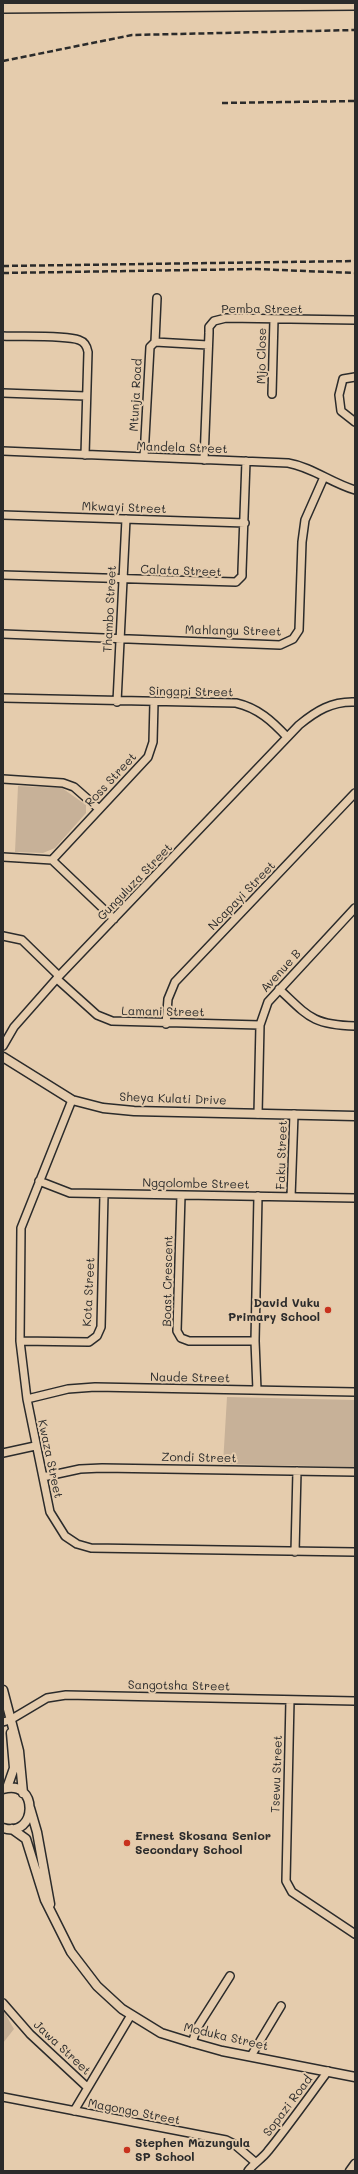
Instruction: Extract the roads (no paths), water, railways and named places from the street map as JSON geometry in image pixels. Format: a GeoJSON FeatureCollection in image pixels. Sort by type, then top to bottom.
{"type":"FeatureCollection","features":[{"type":"Feature","properties":{"kind":"main road"},"geometry":{"type":"LineString","coordinates":[[3,7],[204,4],[355,4]]}},
{"type":"Feature","properties":{"kind":"street","name":"Mtunja Road"},"geometry":{"type":"LineString","coordinates":[[144,457],[150,347],[155,342],[157,298]]}},
{"type":"Feature","properties":{"kind":"street","name":"Pemba Street"},"geometry":{"type":"LineString","coordinates":[[204,460],[209,327],[214,321],[219,318],[355,320]]}},
{"type":"Feature","properties":{"kind":"street","name":"Mjo Close"},"geometry":{"type":"LineString","coordinates":[[272,394],[274,319]]}},
{"type":"Feature","properties":{"kind":"street"},"geometry":{"type":"LineString","coordinates":[[3,336],[65,338],[79,340],[84,343],[88,352],[84,455]]}},
{"type":"Feature","properties":{"kind":"street"},"geometry":{"type":"LineString","coordinates":[[155,342],[208,345]]}},
{"type":"Feature","properties":{"kind":"street"},"geometry":{"type":"LineString","coordinates":[[355,377],[343,379],[339,395],[341,411],[355,422]]}},
{"type":"Feature","properties":{"kind":"street"},"geometry":{"type":"LineString","coordinates":[[3,393],[86,396]]}},
{"type":"Feature","properties":{"kind":"street","name":"Mandela Street"},"geometry":{"type":"LineString","coordinates":[[3,451],[246,461],[298,465],[308,468],[324,477],[355,490]]}},
{"type":"Feature","properties":{"kind":"street","name":"Calata Street"},"geometry":{"type":"LineString","coordinates":[[3,575],[122,580],[236,582],[242,576],[246,461]]}},
{"type":"Feature","properties":{"kind":"street","name":"Mahlangu Street"},"geometry":{"type":"LineString","coordinates":[[3,634],[280,645],[293,639],[299,630],[302,542],[305,520],[324,477]]}},
{"type":"Feature","properties":{"kind":"street","name":"Mkwayi Street"},"geometry":{"type":"LineString","coordinates":[[3,515],[245,523]]}},
{"type":"Feature","properties":{"kind":"street","name":"Thambo Street"},"geometry":{"type":"LineString","coordinates":[[116,702],[126,519]]}},
{"type":"Feature","properties":{"kind":"street","name":"Singapi Street"},"geometry":{"type":"LineString","coordinates":[[3,698],[116,702],[217,701],[244,705],[273,722],[287,737]]}},
{"type":"Feature","properties":{"kind":"street","name":"Ross Street"},"geometry":{"type":"LineString","coordinates":[[52,860],[148,757],[153,742],[154,702]]}},
{"type":"Feature","properties":{"kind":"street"},"geometry":{"type":"LineString","coordinates":[[287,737],[310,716],[324,707],[335,704],[355,702]]}},
{"type":"Feature","properties":{"kind":"street","name":"Gunguluza Street"},"geometry":{"type":"LineString","coordinates":[[3,1046],[14,1027],[58,977],[287,737]]}},
{"type":"Feature","properties":{"kind":"street"},"geometry":{"type":"LineString","coordinates":[[3,779],[63,783],[74,787],[99,809]]}},
{"type":"Feature","properties":{"kind":"street","name":"Ncapayi Street"},"geometry":{"type":"LineString","coordinates":[[166,1024],[168,1000],[175,982],[355,793]]}},
{"type":"Feature","properties":{"kind":"street"},"geometry":{"type":"LineString","coordinates":[[3,857],[52,860],[114,919]]}},
{"type":"Feature","properties":{"kind":"street","name":"Avenue B"},"geometry":{"type":"LineString","coordinates":[[258,1114],[260,1025],[268,1002],[355,908]]}},
{"type":"Feature","properties":{"kind":"street","name":"Lamani Street"},"geometry":{"type":"LineString","coordinates":[[3,936],[22,940],[97,1015],[106,1019],[125,1023],[260,1025]]}},
{"type":"Feature","properties":{"kind":"street"},"geometry":{"type":"LineString","coordinates":[[279,989],[314,1019],[332,1025],[355,1026]]}},
{"type":"Feature","properties":{"kind":"street","name":"Sheya Kulati Drive"},"geometry":{"type":"LineString","coordinates":[[3,1057],[72,1100],[90,1106],[117,1110],[355,1116]]}},
{"type":"Feature","properties":{"kind":"street","name":"Kwaza Street"},"geometry":{"type":"LineString","coordinates":[[72,1100],[21,1228],[20,1341],[26,1399],[50,1512],[56,1524],[65,1536],[83,1546],[295,1552],[355,1552]]}},
{"type":"Feature","properties":{"kind":"street","name":"Faku Street"},"geometry":{"type":"LineString","coordinates":[[291,1197],[294,1114]]}},
{"type":"Feature","properties":{"kind":"street","name":"Ngqolombe Street"},"geometry":{"type":"LineString","coordinates":[[39,1181],[70,1193],[355,1198]]}},
{"type":"Feature","properties":{"kind":"street","name":"Kota Street"},"geometry":{"type":"LineString","coordinates":[[20,1341],[89,1342],[97,1336],[101,1327],[104,1194]]}},
{"type":"Feature","properties":{"kind":"street","name":"Boast Crescent"},"geometry":{"type":"LineString","coordinates":[[181,1195],[177,1318],[179,1336],[189,1341],[255,1341]]}},
{"type":"Feature","properties":{"kind":"street"},"geometry":{"type":"LineString","coordinates":[[257,1390],[255,1341],[258,1196]]}},
{"type":"Feature","properties":{"kind":"street","name":"Naude Street"},"geometry":{"type":"LineString","coordinates":[[26,1399],[68,1389],[95,1387],[355,1392]]}},
{"type":"Feature","properties":{"kind":"street"},"geometry":{"type":"LineString","coordinates":[[3,1453],[35,1446]]}},
{"type":"Feature","properties":{"kind":"street","name":"Zondi Street"},"geometry":{"type":"LineString","coordinates":[[43,1477],[80,1469],[102,1468],[355,1472]]}},
{"type":"Feature","properties":{"kind":"street"},"geometry":{"type":"LineString","coordinates":[[295,1552],[297,1471]]}},
{"type":"Feature","properties":{"kind":"street"},"geometry":{"type":"LineString","coordinates":[[3,1690],[6,1721],[14,1768],[5,1788],[18,1789],[23,1793]]}},
{"type":"Feature","properties":{"kind":"street","name":"Sangotsha Street"},"geometry":{"type":"LineString","coordinates":[[6,1721],[47,1698],[66,1694],[355,1701]]}},
{"type":"Feature","properties":{"kind":"street","name":"Tsewu Street"},"geometry":{"type":"LineString","coordinates":[[290,1700],[286,1881],[292,1892],[355,1934]]}},
{"type":"Feature","properties":{"kind":"street"},"geometry":{"type":"LineString","coordinates":[[6,1721],[20,1751],[23,1793]]}},
{"type":"Feature","properties":{"kind":"street","name":"Moduka Street"},"geometry":{"type":"LineString","coordinates":[[23,1793],[27,1797],[46,1874],[51,1913]]}},
{"type":"Feature","properties":{"kind":"street"},"geometry":{"type":"LineString","coordinates":[[3,1828],[12,1829],[23,1824],[27,1820],[30,1808]]}},
{"type":"Feature","properties":{"kind":"street","name":"Moduka Street"},"geometry":{"type":"LineString","coordinates":[[12,1829],[26,1839],[40,1886],[51,1913],[68,1947],[85,1972],[110,1999],[131,2015],[161,2032],[192,2043],[355,2077]]}},
{"type":"Feature","properties":{"kind":"street"},"geometry":{"type":"LineString","coordinates":[[192,2043],[197,2028],[230,1976]]}},
{"type":"Feature","properties":{"kind":"street","name":"Jawa Street"},"geometry":{"type":"LineString","coordinates":[[3,2003],[22,2026],[87,2087]]}},
{"type":"Feature","properties":{"kind":"street"},"geometry":{"type":"LineString","coordinates":[[251,2056],[281,2006]]}},
{"type":"Feature","properties":{"kind":"street","name":"Jawa Street"},"geometry":{"type":"LineString","coordinates":[[74,2111],[131,2015]]}},
{"type":"Feature","properties":{"kind":"street","name":"Sopazi Road"},"geometry":{"type":"LineString","coordinates":[[248,2171],[255,2162],[266,2153],[294,2119],[328,2071]]}},
{"type":"Feature","properties":{"kind":"street","name":"Magongo Street"},"geometry":{"type":"LineString","coordinates":[[3,2097],[226,2140],[234,2144],[255,2162]]}},
{"type":"Feature","properties":{"kind":"street"},"geometry":{"type":"LineString","coordinates":[[350,2171],[355,2164]]}},
{"type":"Feature","properties":{"kind":"railway"},"geometry":{"type":"LineString","coordinates":[[3,61],[132,35],[355,30]]}},
{"type":"Feature","properties":{"kind":"railway"},"geometry":{"type":"LineString","coordinates":[[222,103],[355,101]]}},
{"type":"Feature","properties":{"kind":"railway"},"geometry":{"type":"LineString","coordinates":[[3,266],[355,261]]}},
{"type":"Feature","properties":{"kind":"railway"},"geometry":{"type":"LineString","coordinates":[[3,273],[256,269],[355,273]]}},
{"type":"Feature","properties":{"kind":"place","name":"David Vuku Primary School"},"geometry":{"type":"Point","coordinates":[328,1310]}},
{"type":"Feature","properties":{"kind":"place","name":"Ernest Skosana Senior Secondary School"},"geometry":{"type":"Point","coordinates":[127,1843]}},
{"type":"Feature","properties":{"kind":"place","name":"Stephen Mazungula SP School"},"geometry":{"type":"Point","coordinates":[127,2150]}}]}
